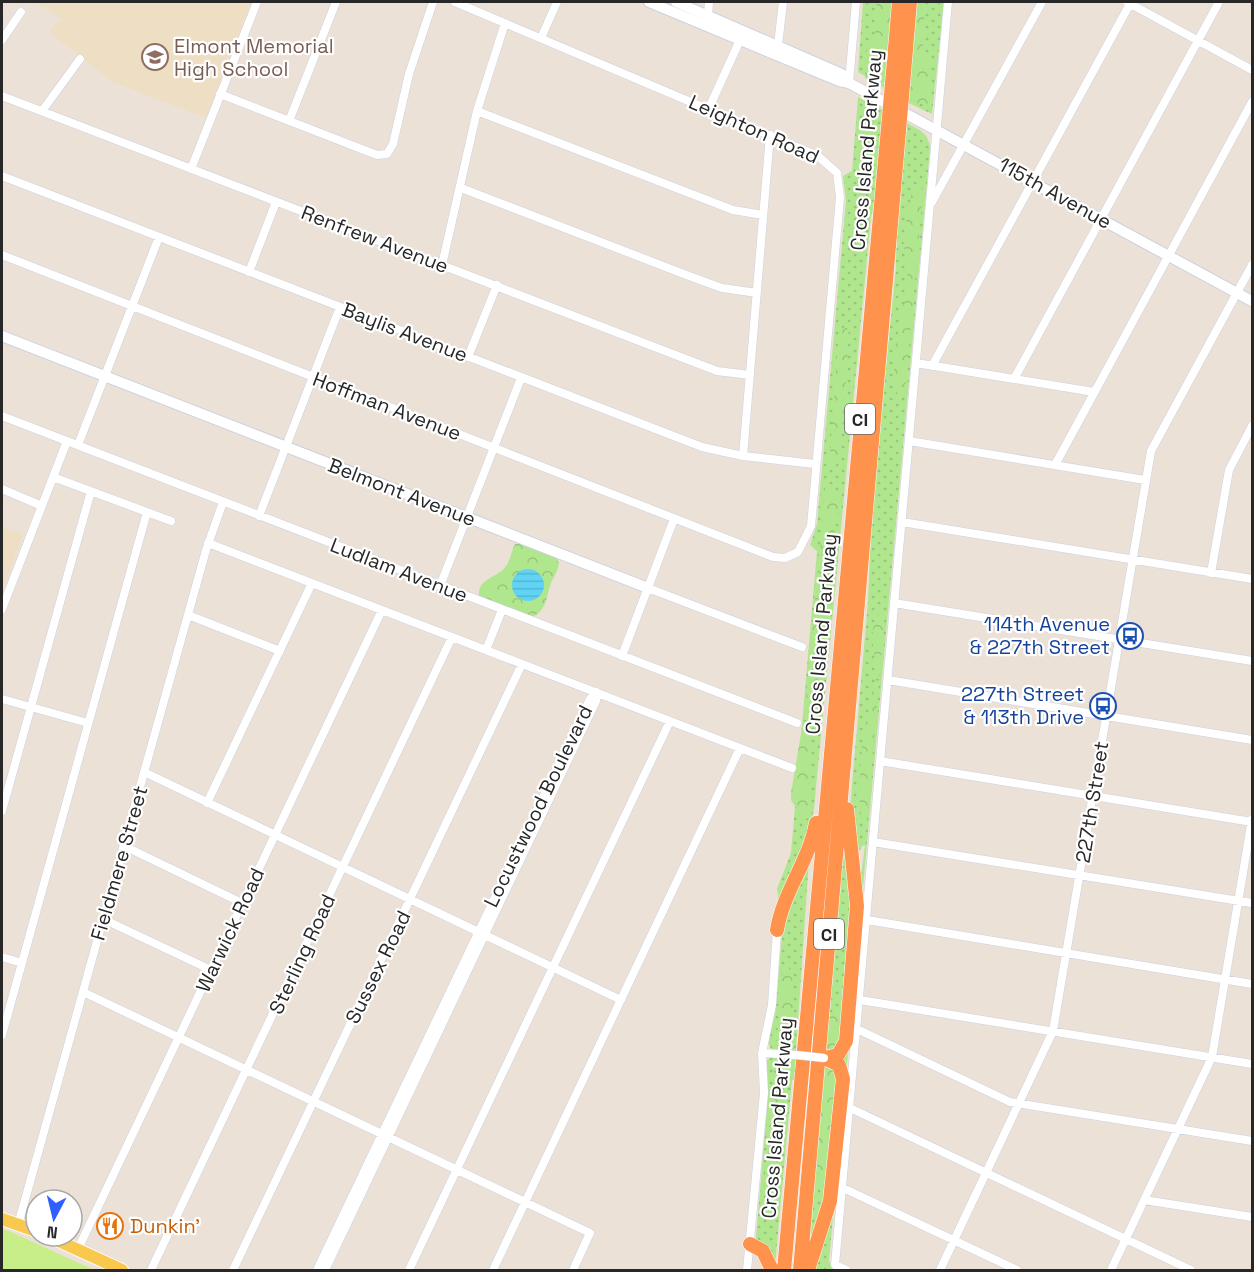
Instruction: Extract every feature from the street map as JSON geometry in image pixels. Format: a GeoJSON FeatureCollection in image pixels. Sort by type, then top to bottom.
{"type":"FeatureCollection","features":[{"type":"Feature","properties":{"kind":"highway","name":"Cross Island Parkway"},"geometry":{"type":"LineString","coordinates":[[800,1270],[844,765],[897,84],[899,2]]}},
{"type":"Feature","properties":{"kind":"highway","name":"Cross Island Parkway"},"geometry":{"type":"LineString","coordinates":[[897,84],[910,2]]}},
{"type":"Feature","properties":{"kind":"highway","name":"Cross Island Parkway"},"geometry":{"type":"LineString","coordinates":[[784,1270],[829,759],[893,130]]}},
{"type":"Feature","properties":{"kind":"highway"},"geometry":{"type":"LineString","coordinates":[[777,930],[783,904],[811,846],[829,759]]}},
{"type":"Feature","properties":{"kind":"highway"},"geometry":{"type":"LineString","coordinates":[[824,1058],[838,1055],[845,1044],[856,915],[856,879],[849,840],[844,765]]}},
{"type":"Feature","properties":{"kind":"highway"},"geometry":{"type":"LineString","coordinates":[[808,1270],[830,1201],[843,1079],[839,1065],[824,1058]]}},
{"type":"Feature","properties":{"kind":"highway"},"geometry":{"type":"LineString","coordinates":[[750,1244],[763,1251],[772,1270]]}},
{"type":"Feature","properties":{"kind":"main road"},"geometry":{"type":"LineString","coordinates":[[649,2],[707,20]]}},
{"type":"Feature","properties":{"kind":"main road"},"geometry":{"type":"LineString","coordinates":[[676,2],[707,20]]}},
{"type":"Feature","properties":{"kind":"main road","name":"115th Avenue"},"geometry":{"type":"LineString","coordinates":[[707,20],[777,50],[842,74],[850,83],[1252,301]]}},
{"type":"Feature","properties":{"kind":"main road","name":"Belmont Avenue"},"geometry":{"type":"LineString","coordinates":[[2,336],[648,588]]}},
{"type":"Feature","properties":{"kind":"main road"},"geometry":{"type":"LineString","coordinates":[[2,1219],[24,1227]]}},
{"type":"Feature","properties":{"kind":"main road"},"geometry":{"type":"LineString","coordinates":[[78,1249],[122,1270]]}},
{"type":"Feature","properties":{"kind":"street"},"geometry":{"type":"LineString","coordinates":[[191,169],[256,2]]}},
{"type":"Feature","properties":{"kind":"street"},"geometry":{"type":"LineString","coordinates":[[289,121],[336,2]]}},
{"type":"Feature","properties":{"kind":"street"},"geometry":{"type":"LineString","coordinates":[[220,94],[377,155],[387,153],[393,144],[409,74],[433,2]]}},
{"type":"Feature","properties":{"kind":"street","name":"Leighton Road"},"geometry":{"type":"LineString","coordinates":[[455,2],[709,108],[826,160],[833,166],[839,179],[811,526],[798,552],[785,558],[773,557]]}},
{"type":"Feature","properties":{"kind":"street"},"geometry":{"type":"LineString","coordinates":[[542,38],[557,2]]}},
{"type":"Feature","properties":{"kind":"street"},"geometry":{"type":"LineString","coordinates":[[707,20],[709,2]]}},
{"type":"Feature","properties":{"kind":"street"},"geometry":{"type":"LineString","coordinates":[[777,50],[783,2]]}},
{"type":"Feature","properties":{"kind":"street"},"geometry":{"type":"LineString","coordinates":[[850,83],[856,2]]}},
{"type":"Feature","properties":{"kind":"street"},"geometry":{"type":"LineString","coordinates":[[846,1270],[835,1265],[936,128],[947,11],[950,2]]}},
{"type":"Feature","properties":{"kind":"street"},"geometry":{"type":"LineString","coordinates":[[930,206],[1042,2]]}},
{"type":"Feature","properties":{"kind":"street"},"geometry":{"type":"LineString","coordinates":[[933,366],[1129,2],[1252,70]]}},
{"type":"Feature","properties":{"kind":"street"},"geometry":{"type":"LineString","coordinates":[[1014,379],[1219,2]]}},
{"type":"Feature","properties":{"kind":"street"},"geometry":{"type":"LineString","coordinates":[[2,40],[21,12]]}},
{"type":"Feature","properties":{"kind":"street"},"geometry":{"type":"LineString","coordinates":[[442,265],[477,111],[505,23]]}},
{"type":"Feature","properties":{"kind":"street"},"geometry":{"type":"LineString","coordinates":[[709,108],[742,35]]}},
{"type":"Feature","properties":{"kind":"street"},"geometry":{"type":"LineString","coordinates":[[42,111],[80,59]]}},
{"type":"Feature","properties":{"kind":"street"},"geometry":{"type":"LineString","coordinates":[[2,107],[3,96]]}},
{"type":"Feature","properties":{"kind":"street","name":"Renfrew Avenue"},"geometry":{"type":"LineString","coordinates":[[3,96],[717,371],[750,375]]}},
{"type":"Feature","properties":{"kind":"street"},"geometry":{"type":"LineString","coordinates":[[1055,465],[1252,102]]}},
{"type":"Feature","properties":{"kind":"street"},"geometry":{"type":"LineString","coordinates":[[477,111],[734,210],[764,215]]}},
{"type":"Feature","properties":{"kind":"street"},"geometry":{"type":"LineString","coordinates":[[743,456],[770,135]]}},
{"type":"Feature","properties":{"kind":"street","name":"Baylis Avenue"},"geometry":{"type":"LineString","coordinates":[[2,176],[702,447],[743,456],[815,464]]}},
{"type":"Feature","properties":{"kind":"street"},"geometry":{"type":"LineString","coordinates":[[461,188],[722,288],[757,293]]}},
{"type":"Feature","properties":{"kind":"street"},"geometry":{"type":"LineString","coordinates":[[249,272],[276,202]]}},
{"type":"Feature","properties":{"kind":"street"},"geometry":{"type":"LineString","coordinates":[[78,445],[159,237]]}},
{"type":"Feature","properties":{"kind":"street","name":"Hoffman Avenue"},"geometry":{"type":"LineString","coordinates":[[2,255],[773,557]]}},
{"type":"Feature","properties":{"kind":"street","name":"227th Street"},"geometry":{"type":"LineString","coordinates":[[940,1270],[1053,1031],[1151,451],[1252,265]]}},
{"type":"Feature","properties":{"kind":"street"},"geometry":{"type":"LineString","coordinates":[[468,357],[497,285]]}},
{"type":"Feature","properties":{"kind":"street"},"geometry":{"type":"LineString","coordinates":[[260,516],[340,307]]}},
{"type":"Feature","properties":{"kind":"street"},"geometry":{"type":"LineString","coordinates":[[916,363],[1094,392]]}},
{"type":"Feature","properties":{"kind":"street"},"geometry":{"type":"LineString","coordinates":[[440,586],[521,378]]}},
{"type":"Feature","properties":{"kind":"street","name":"Ludlam Avenue"},"geometry":{"type":"LineString","coordinates":[[2,416],[797,723]]}},
{"type":"Feature","properties":{"kind":"street"},"geometry":{"type":"LineString","coordinates":[[1211,573],[1229,470],[1252,426]]}},
{"type":"Feature","properties":{"kind":"street"},"geometry":{"type":"LineString","coordinates":[[2,609],[67,441]]}},
{"type":"Feature","properties":{"kind":"street"},"geometry":{"type":"LineString","coordinates":[[909,441],[1145,480]]}},
{"type":"Feature","properties":{"kind":"street"},"geometry":{"type":"LineString","coordinates":[[53,477],[171,521]]}},
{"type":"Feature","properties":{"kind":"street"},"geometry":{"type":"LineString","coordinates":[[2,489],[42,506]]}},
{"type":"Feature","properties":{"kind":"street"},"geometry":{"type":"LineString","coordinates":[[2,811],[91,491]]}},
{"type":"Feature","properties":{"kind":"street","name":"Fieldmere Street"},"geometry":{"type":"LineString","coordinates":[[18,1225],[208,543],[223,502]]}},
{"type":"Feature","properties":{"kind":"street"},"geometry":{"type":"LineString","coordinates":[[2,1035],[147,512]]}},
{"type":"Feature","properties":{"kind":"street"},"geometry":{"type":"LineString","coordinates":[[622,656],[674,519]]}},
{"type":"Feature","properties":{"kind":"street"},"geometry":{"type":"LineString","coordinates":[[902,522],[1252,579]]}},
{"type":"Feature","properties":{"kind":"street"},"geometry":{"type":"LineString","coordinates":[[208,543],[792,768]]}},
{"type":"Feature","properties":{"kind":"street"},"geometry":{"type":"LineString","coordinates":[[207,803],[312,583]]}},
{"type":"Feature","properties":{"kind":"street","name":"Belmont Avenue"},"geometry":{"type":"LineString","coordinates":[[648,588],[802,647]]}},
{"type":"Feature","properties":{"kind":"street"},"geometry":{"type":"LineString","coordinates":[[894,603],[1252,661]]}},
{"type":"Feature","properties":{"kind":"street","name":"Warwick Road"},"geometry":{"type":"LineString","coordinates":[[78,1249],[382,610]]}},
{"type":"Feature","properties":{"kind":"street"},"geometry":{"type":"LineString","coordinates":[[486,650],[502,610]]}},
{"type":"Feature","properties":{"kind":"street"},"geometry":{"type":"LineString","coordinates":[[188,615],[280,651]]}},
{"type":"Feature","properties":{"kind":"street","name":"Sterling Road"},"geometry":{"type":"LineString","coordinates":[[151,1270],[452,637]]}},
{"type":"Feature","properties":{"kind":"street","name":"Sussex Road"},"geometry":{"type":"LineString","coordinates":[[233,1270],[522,664]]}},
{"type":"Feature","properties":{"kind":"street"},"geometry":{"type":"LineString","coordinates":[[888,680],[1252,740]]}},
{"type":"Feature","properties":{"kind":"street","name":"Locustwood Boulevard"},"geometry":{"type":"LineString","coordinates":[[325,1270],[334,1244],[538,812],[596,701],[596,692]]}},
{"type":"Feature","properties":{"kind":"street"},"geometry":{"type":"LineString","coordinates":[[2,699],[88,723]]}},
{"type":"Feature","properties":{"kind":"street"},"geometry":{"type":"LineString","coordinates":[[409,1270],[670,721]]}},
{"type":"Feature","properties":{"kind":"street"},"geometry":{"type":"LineString","coordinates":[[492,1270],[740,748]]}},
{"type":"Feature","properties":{"kind":"street"},"geometry":{"type":"LineString","coordinates":[[880,761],[1252,822],[1212,1057],[1111,1270]]}},
{"type":"Feature","properties":{"kind":"street"},"geometry":{"type":"LineString","coordinates":[[144,772],[621,1000]]}},
{"type":"Feature","properties":{"kind":"street"},"geometry":{"type":"LineString","coordinates":[[873,842],[1252,903]]}},
{"type":"Feature","properties":{"kind":"street"},"geometry":{"type":"LineString","coordinates":[[124,846],[242,903]]}},
{"type":"Feature","properties":{"kind":"street"},"geometry":{"type":"LineString","coordinates":[[103,919],[211,970]]}},
{"type":"Feature","properties":{"kind":"street"},"geometry":{"type":"LineString","coordinates":[[867,920],[1252,984]]}},
{"type":"Feature","properties":{"kind":"street"},"geometry":{"type":"LineString","coordinates":[[747,1270],[764,1093],[762,1053],[772,1005],[777,930]]}},
{"type":"Feature","properties":{"kind":"street"},"geometry":{"type":"LineString","coordinates":[[2,957],[22,963]]}},
{"type":"Feature","properties":{"kind":"street"},"geometry":{"type":"LineString","coordinates":[[83,992],[590,1233],[573,1270]]}},
{"type":"Feature","properties":{"kind":"street"},"geometry":{"type":"LineString","coordinates":[[860,1000],[1252,1064]]}},
{"type":"Feature","properties":{"kind":"street"},"geometry":{"type":"LineString","coordinates":[[857,1029],[1010,1102],[1252,1141]]}},
{"type":"Feature","properties":{"kind":"street"},"geometry":{"type":"LineString","coordinates":[[762,1053],[824,1058]]}},
{"type":"Feature","properties":{"kind":"street"},"geometry":{"type":"LineString","coordinates":[[850,1108],[1191,1270]]}},
{"type":"Feature","properties":{"kind":"street"},"geometry":{"type":"LineString","coordinates":[[843,1188],[1017,1270]]}},
{"type":"Feature","properties":{"kind":"street"},"geometry":{"type":"LineString","coordinates":[[1144,1200],[1252,1217]]}},
{"type":"Feature","properties":{"kind":"street","name":"Locustwood Boulevard"},"geometry":{"type":"LineString","coordinates":[[317,1270],[334,1244]]}},
{"type":"Feature","properties":{"kind":"shaded area","name":"Elmont Memorial High School"},"geometry":{"type":"Polygon","coordinates":[[[35,2],[251,2],[206,118],[113,82],[49,32],[61,19],[35,2]]]}},
{"type":"Feature","properties":{"kind":"shaded area"},"geometry":{"type":"Polygon","coordinates":[[[2,527],[23,535],[2,591],[2,527]]]}},
{"type":"Feature","properties":{"kind":"green space"},"geometry":{"type":"Polygon","coordinates":[[[863,2],[892,2],[885,88],[858,72],[863,2]]]}},
{"type":"Feature","properties":{"kind":"green space"},"geometry":{"type":"Polygon","coordinates":[[[877,2],[892,2],[885,88],[865,78],[866,52],[875,35],[877,2]]]}},
{"type":"Feature","properties":{"kind":"green space"},"geometry":{"type":"Polygon","coordinates":[[[916,2],[944,2],[932,114],[907,102],[916,2]]]}},
{"type":"Feature","properties":{"kind":"green space"},"geometry":{"type":"Polygon","coordinates":[[[915,4],[923,9],[925,25],[922,56],[931,61],[932,89],[929,104],[907,102],[915,4]]]}},
{"type":"Feature","properties":{"kind":"green space"},"geometry":{"type":"Polygon","coordinates":[[[858,97],[883,110],[874,205],[814,808],[809,837],[779,901],[777,889],[791,853],[817,551],[810,545],[817,524],[846,200],[843,176],[852,171],[858,97]]]}},
{"type":"Feature","properties":{"kind":"green space"},"geometry":{"type":"Polygon","coordinates":[[[905,122],[925,135],[930,149],[829,1261],[833,1270],[810,1270],[829,1219],[838,1059],[865,845],[858,854],[850,809],[868,601],[872,506],[896,267],[897,202],[905,122]]]}},
{"type":"Feature","properties":{"kind":"green space"},"geometry":{"type":"Polygon","coordinates":[[[919,185],[923,191],[905,391],[898,397],[894,382],[894,354],[908,279],[903,238],[912,192],[919,185]]]}},
{"type":"Feature","properties":{"kind":"green space"},"geometry":{"type":"Polygon","coordinates":[[[847,327],[849,334],[840,460],[832,470],[829,465],[838,344],[842,328],[847,327]]]}},
{"type":"Feature","properties":{"kind":"green space"},"geometry":{"type":"Polygon","coordinates":[[[830,486],[835,490],[840,502],[825,585],[826,625],[812,714],[808,782],[812,805],[810,817],[804,820],[791,800],[791,793],[805,710],[825,488],[830,486]]]}},
{"type":"Feature","properties":{"kind":"green space"},"geometry":{"type":"Polygon","coordinates":[[[515,544],[525,544],[555,555],[559,563],[546,602],[533,617],[479,596],[482,585],[506,566],[515,544]]]}},
{"type":"Feature","properties":{"kind":"green space"},"geometry":{"type":"Polygon","coordinates":[[[885,611],[867,820],[862,824],[860,788],[862,751],[876,680],[873,627],[880,612],[885,611]]]}},
{"type":"Feature","properties":{"kind":"green space"},"geometry":{"type":"Polygon","coordinates":[[[843,835],[852,880],[843,1018],[824,1043],[843,835]]]}},
{"type":"Feature","properties":{"kind":"green space"},"geometry":{"type":"Polygon","coordinates":[[[809,859],[796,1050],[771,1049],[767,1039],[775,1015],[784,913],[809,859]]]}},
{"type":"Feature","properties":{"kind":"green space"},"geometry":{"type":"Polygon","coordinates":[[[783,967],[788,967],[792,973],[795,1041],[790,1047],[783,1048],[776,1045],[783,967]]]}},
{"type":"Feature","properties":{"kind":"green space"},"geometry":{"type":"Polygon","coordinates":[[[835,1010],[843,1018],[840,1040],[835,1048],[824,1053],[827,1019],[835,1010]]]}},
{"type":"Feature","properties":{"kind":"green space"},"geometry":{"type":"Polygon","coordinates":[[[771,1057],[797,1060],[795,1080],[792,1080],[775,1265],[756,1238],[767,1108],[766,1061],[771,1057]]]}},
{"type":"Feature","properties":{"kind":"green space"},"geometry":{"type":"Polygon","coordinates":[[[775,1059],[792,1063],[784,1102],[783,1134],[777,1148],[775,1178],[770,1189],[764,1186],[775,1059]]]}},
{"type":"Feature","properties":{"kind":"green space"},"geometry":{"type":"Polygon","coordinates":[[[823,1062],[826,1199],[812,1242],[808,1234],[816,1137],[819,1137],[823,1062]]]}},
{"type":"Feature","properties":{"kind":"green space"},"geometry":{"type":"Polygon","coordinates":[[[823,1062],[837,1073],[825,1180],[822,1185],[816,1181],[823,1062]]]}},
{"type":"Feature","properties":{"kind":"green space"},"geometry":{"type":"Polygon","coordinates":[[[2,1229],[24,1238],[24,1248],[46,1248],[94,1270],[2,1270],[2,1229]]]}},
{"type":"Feature","properties":{"kind":"water"},"geometry":{"type":"Polygon","coordinates":[[[528,569],[539,574],[544,585],[539,596],[528,601],[517,596],[512,585],[517,574],[528,569]]]}},
{"type":"Feature","properties":{"kind":"place","name":"Elmont Memorial High School"},"geometry":{"type":"Point","coordinates":[155,57]}},
{"type":"Feature","properties":{"kind":"place","name":"114th Avenue & 227th Street"},"geometry":{"type":"Point","coordinates":[1130,636]}},
{"type":"Feature","properties":{"kind":"place","name":"227th Street & 113th Drive"},"geometry":{"type":"Point","coordinates":[1103,706]}},
{"type":"Feature","properties":{"kind":"place","name":"Dunkin'"},"geometry":{"type":"Point","coordinates":[110,1226]}}]}
